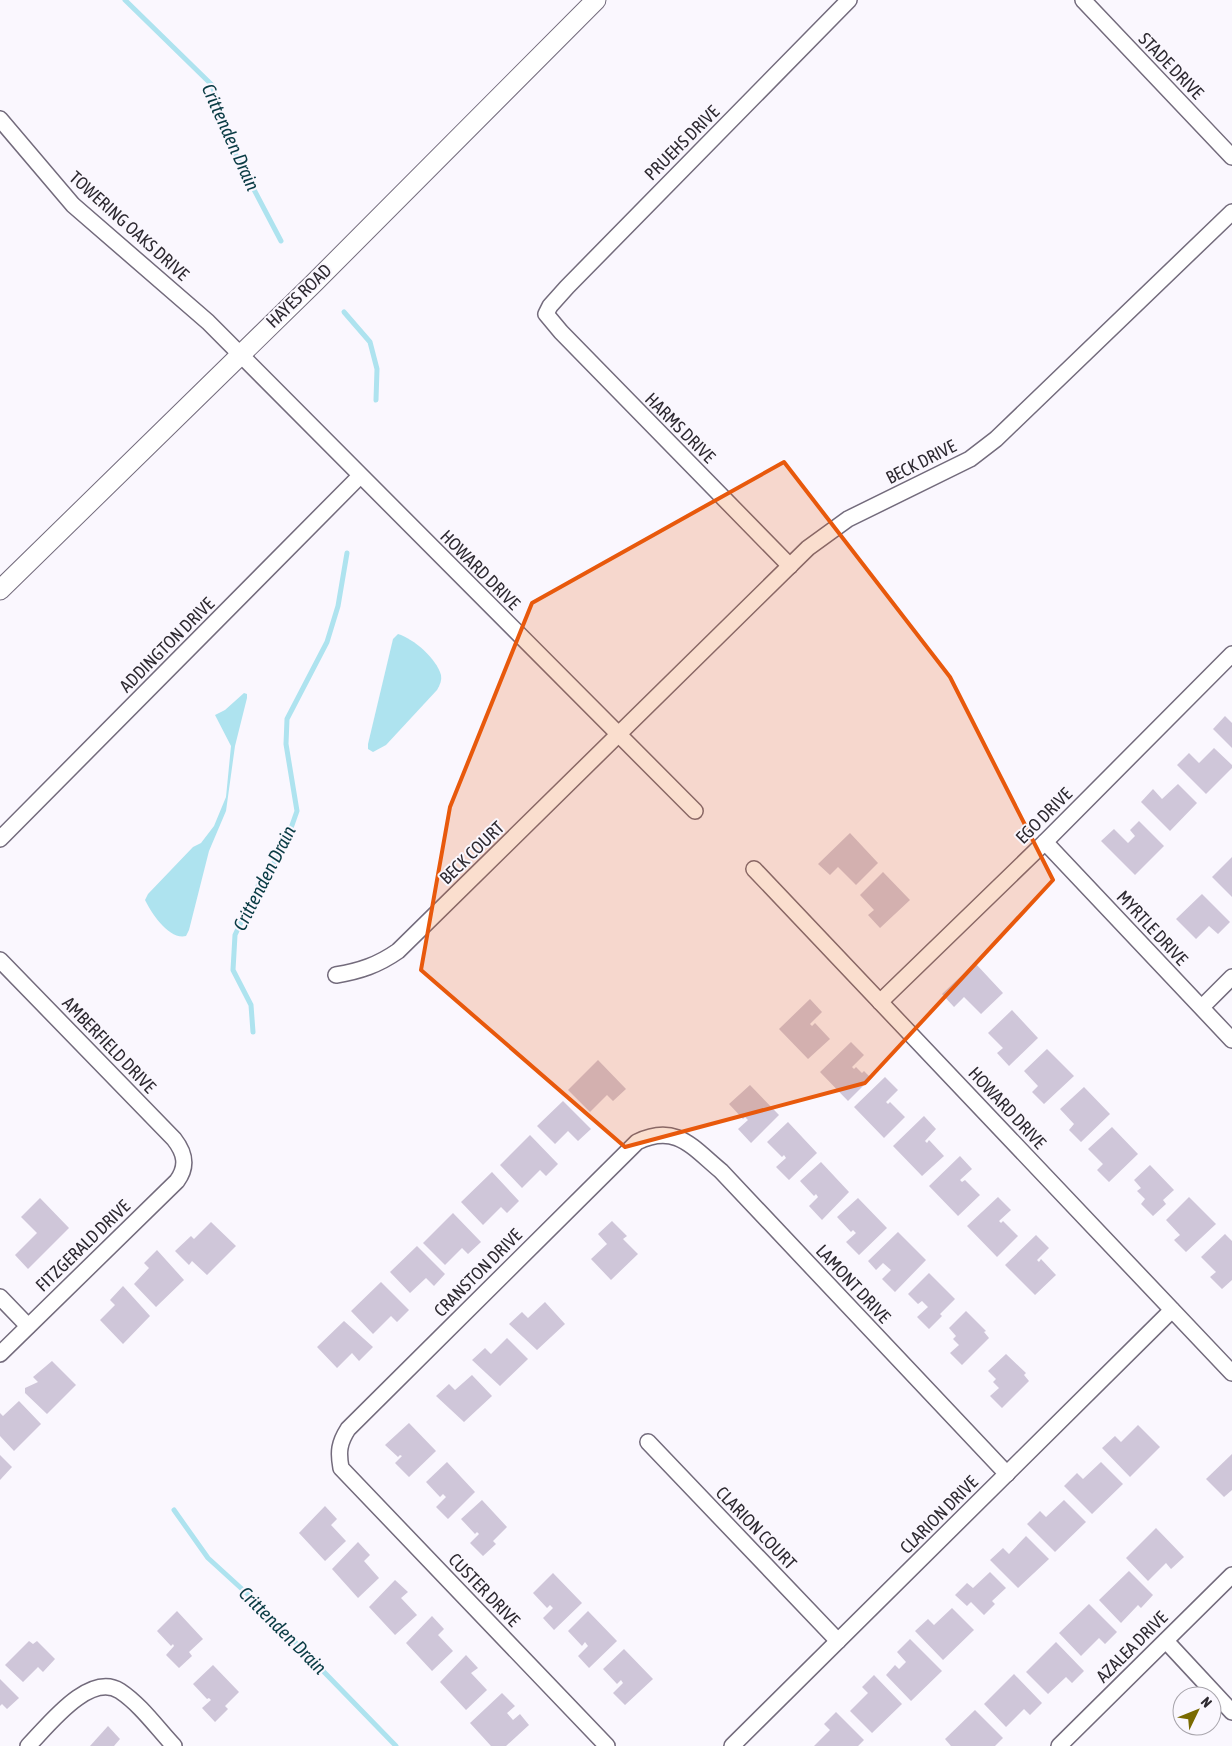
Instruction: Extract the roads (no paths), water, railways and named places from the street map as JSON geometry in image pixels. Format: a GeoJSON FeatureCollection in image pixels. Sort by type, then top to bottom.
{"type":"FeatureCollection","features":[{"type":"Feature","properties":{"kind":"street","name":"HAYES ROAD"},"geometry":{"type":"LineString","coordinates":[[0,590],[596,0]]}},
{"type":"Feature","properties":{"kind":"street","name":"PRUEHS DRIVE"},"geometry":{"type":"LineString","coordinates":[[546,314],[550,306],[566,287],[849,0]]}},
{"type":"Feature","properties":{"kind":"street","name":"STADE DRIVE"},"geometry":{"type":"LineString","coordinates":[[1083,0],[1232,157]]}},
{"type":"Feature","properties":{"kind":"street","name":"TOWERING OAKS DRIVE"},"geometry":{"type":"LineString","coordinates":[[0,119],[73,205],[208,322],[240,354]]}},
{"type":"Feature","properties":{"kind":"street","name":"BECK DRIVE"},"geometry":{"type":"LineString","coordinates":[[619,735],[808,548],[848,519],[970,459],[996,440],[1232,212]]}},
{"type":"Feature","properties":{"kind":"street","name":"HARMS DRIVE"},"geometry":{"type":"LineString","coordinates":[[546,314],[561,332],[790,566]]}},
{"type":"Feature","properties":{"kind":"street","name":"HOWARD DRIVE"},"geometry":{"type":"LineString","coordinates":[[240,354],[696,811]]}},
{"type":"Feature","properties":{"kind":"street","name":"ADDINGTON DRIVE"},"geometry":{"type":"LineString","coordinates":[[0,839],[360,476]]}},
{"type":"Feature","properties":{"kind":"street","name":"EGO DRIVE"},"geometry":{"type":"LineString","coordinates":[[880,1002],[1045,842],[1232,654]]}},
{"type":"Feature","properties":{"kind":"street","name":"BECK COURT"},"geometry":{"type":"LineString","coordinates":[[336,975],[365,970],[382,962],[398,951],[619,735]]}},
{"type":"Feature","properties":{"kind":"street","name":"MYRTLE DRIVE"},"geometry":{"type":"LineString","coordinates":[[1045,842],[1232,1040]]}},
{"type":"Feature","properties":{"kind":"street","name":"HOWARD DRIVE"},"geometry":{"type":"LineString","coordinates":[[754,870],[1232,1373]]}},
{"type":"Feature","properties":{"kind":"street","name":"AMBERFIELD DRIVE"},"geometry":{"type":"LineString","coordinates":[[0,960],[174,1139],[181,1149],[184,1161]]}},
{"type":"Feature","properties":{"kind":"street"},"geometry":{"type":"LineString","coordinates":[[1202,1007],[1232,976]]}},
{"type":"Feature","properties":{"kind":"street","name":"CRANSTON DRIVE"},"geometry":{"type":"LineString","coordinates":[[339,1457],[340,1442],[362,1415],[637,1142],[651,1135],[663,1134]]}},
{"type":"Feature","properties":{"kind":"street","name":"LAMONT DRIVE"},"geometry":{"type":"LineString","coordinates":[[663,1134],[678,1136],[721,1171],[1007,1474]]}},
{"type":"Feature","properties":{"kind":"street","name":"FITZGERALD DRIVE"},"geometry":{"type":"LineString","coordinates":[[0,1354],[177,1181],[183,1172],[184,1161]]}},
{"type":"Feature","properties":{"kind":"street"},"geometry":{"type":"LineString","coordinates":[[0,1297],[28,1326]]}},
{"type":"Feature","properties":{"kind":"street","name":"CLARION DRIVE"},"geometry":{"type":"LineString","coordinates":[[732,1746],[1172,1310]]}},
{"type":"Feature","properties":{"kind":"street","name":"CLARION COURT"},"geometry":{"type":"LineString","coordinates":[[648,1442],[838,1641]]}},
{"type":"Feature","properties":{"kind":"street","name":"CUSTER DRIVE"},"geometry":{"type":"LineString","coordinates":[[339,1457],[341,1468],[607,1746]]}},
{"type":"Feature","properties":{"kind":"street","name":"AZALEA DRIVE"},"geometry":{"type":"LineString","coordinates":[[1059,1746],[1232,1575]]}},
{"type":"Feature","properties":{"kind":"street"},"geometry":{"type":"LineString","coordinates":[[1166,1641],[1232,1712]]}},
{"type":"Feature","properties":{"kind":"street"},"geometry":{"type":"LineString","coordinates":[[28,1746],[78,1697],[91,1688],[118,1690],[131,1700],[174,1746]]}},
{"type":"Feature","properties":{"kind":"water"},"geometry":{"type":"Polygon","coordinates":[[[398,634],[411,640],[424,650],[438,669],[441,681],[437,690],[386,745],[373,752],[368,749],[368,744],[393,639],[398,634]]]}},
{"type":"Feature","properties":{"kind":"water"},"geometry":{"type":"Polygon","coordinates":[[[244,693],[247,694],[247,698],[235,746],[226,811],[209,851],[189,930],[186,936],[180,936],[173,934],[162,925],[145,900],[148,894],[193,847],[201,843],[214,826],[226,797],[231,746],[215,715],[225,710],[244,693]]]}},
{"type":"Feature","properties":{"kind":"waterway","name":"Crittenden Drain"},"geometry":{"type":"LineString","coordinates":[[125,0],[212,85],[229,142],[281,241]]}},
{"type":"Feature","properties":{"kind":"waterway","name":"Crittenden Drain"},"geometry":{"type":"LineString","coordinates":[[344,312],[370,342],[377,369],[376,400]]}},
{"type":"Feature","properties":{"kind":"waterway","name":"Crittenden Drain"},"geometry":{"type":"LineString","coordinates":[[253,1032],[251,1005],[233,970],[235,935],[258,886],[284,848],[297,811],[286,744],[287,719],[327,642],[338,606],[347,553]]}},
{"type":"Feature","properties":{"kind":"waterway","name":"Crittenden Drain"},"geometry":{"type":"LineString","coordinates":[[174,1510],[208,1558],[254,1600],[396,1746]]}}]}
